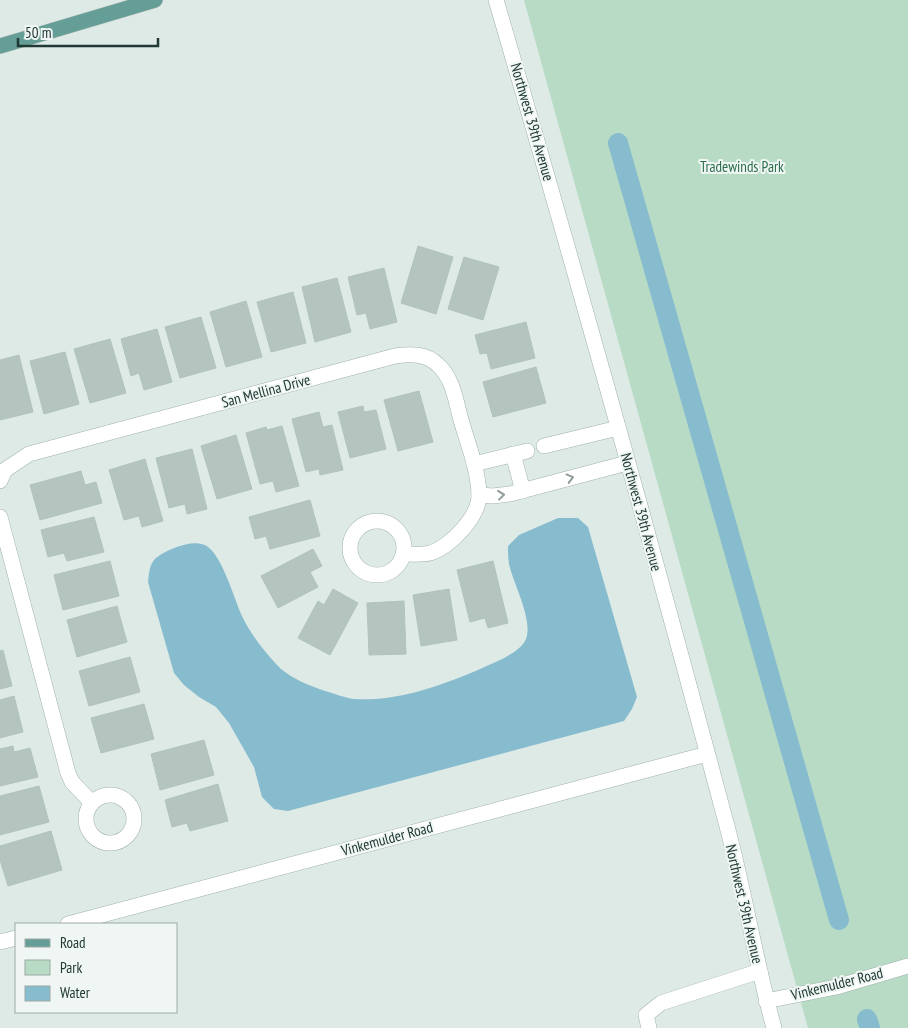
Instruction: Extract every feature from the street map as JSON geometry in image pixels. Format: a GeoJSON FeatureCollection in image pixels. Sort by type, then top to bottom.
{"type":"FeatureCollection","features":[{"type":"Feature","properties":{"kind":"main road"},"geometry":{"type":"LineString","coordinates":[[0,46],[155,0]]}},
{"type":"Feature","properties":{"kind":"street","name":"Northwest 39th Avenue"},"geometry":{"type":"LineString","coordinates":[[496,0],[568,246],[707,754],[730,841],[766,1001],[774,1028]]}},
{"type":"Feature","properties":{"kind":"street","name":"San Mellina Drive"},"geometry":{"type":"LineString","coordinates":[[0,480],[5,470],[29,454],[395,356],[413,354],[426,357],[438,365],[448,377],[474,464],[479,495]]}},
{"type":"Feature","properties":{"kind":"street"},"geometry":{"type":"LineString","coordinates":[[544,446],[618,428]]}},
{"type":"Feature","properties":{"kind":"street"},"geometry":{"type":"LineString","coordinates":[[474,464],[520,452],[523,491]]}},
{"type":"Feature","properties":{"kind":"street"},"geometry":{"type":"LineString","coordinates":[[404,554],[430,553],[443,547],[456,536],[468,521],[476,508],[479,495],[493,496],[523,491],[627,463]]}},
{"type":"Feature","properties":{"kind":"street"},"geometry":{"type":"LineString","coordinates":[[0,517],[68,772],[72,782],[92,804]]}},
{"type":"Feature","properties":{"kind":"street","name":"Vinkemulder Road"},"geometry":{"type":"LineString","coordinates":[[72,923],[707,754]]}},
{"type":"Feature","properties":{"kind":"street"},"geometry":{"type":"LineString","coordinates":[[0,942],[15,938]]}},
{"type":"Feature","properties":{"kind":"street","name":"Vinkemulder Road"},"geometry":{"type":"LineString","coordinates":[[766,1001],[836,986],[908,966]]}},
{"type":"Feature","properties":{"kind":"street"},"geometry":{"type":"LineString","coordinates":[[649,1028],[646,1015],[661,1003],[760,971]]}},
{"type":"Feature","properties":{"kind":"green space","name":"Tradewinds Park"},"geometry":{"type":"Polygon","coordinates":[[[524,0],[908,0],[908,1028],[808,1028],[524,0]]]}},
{"type":"Feature","properties":{"kind":"water"},"geometry":{"type":"Polygon","coordinates":[[[558,518],[578,518],[588,527],[637,697],[624,721],[288,811],[274,809],[262,797],[254,767],[229,723],[216,707],[184,685],[174,673],[148,582],[152,563],[156,558],[182,545],[203,544],[218,559],[249,629],[281,669],[308,684],[347,698],[386,698],[418,692],[463,676],[504,658],[522,646],[527,633],[527,624],[509,564],[508,546],[519,535],[558,518]]]}},
{"type":"Feature","properties":{"kind":"building"},"geometry":{"type":"Polygon","coordinates":[[[418,246],[453,257],[436,314],[401,303],[418,246]]]}},
{"type":"Feature","properties":{"kind":"building"},"geometry":{"type":"Polygon","coordinates":[[[464,257],[499,267],[483,320],[448,309],[464,257]]]}},
{"type":"Feature","properties":{"kind":"building"},"geometry":{"type":"Polygon","coordinates":[[[384,268],[397,322],[370,329],[366,313],[357,315],[348,277],[384,268]]]}},
{"type":"Feature","properties":{"kind":"building"},"geometry":{"type":"Polygon","coordinates":[[[337,278],[351,332],[315,342],[302,287],[337,278]]]}},
{"type":"Feature","properties":{"kind":"building"},"geometry":{"type":"Polygon","coordinates":[[[293,292],[306,343],[271,352],[257,302],[293,292]]]}},
{"type":"Feature","properties":{"kind":"building"},"geometry":{"type":"Polygon","coordinates":[[[246,301],[262,357],[226,367],[210,312],[246,301]]]}},
{"type":"Feature","properties":{"kind":"building"},"geometry":{"type":"Polygon","coordinates":[[[201,317],[216,368],[180,378],[165,327],[201,317]]]}},
{"type":"Feature","properties":{"kind":"building"},"geometry":{"type":"Polygon","coordinates":[[[526,322],[535,358],[491,369],[487,353],[480,354],[475,335],[526,322]]]}},
{"type":"Feature","properties":{"kind":"building"},"geometry":{"type":"Polygon","coordinates":[[[157,329],[172,382],[144,390],[139,373],[131,376],[121,339],[157,329]]]}},
{"type":"Feature","properties":{"kind":"building"},"geometry":{"type":"Polygon","coordinates":[[[110,339],[126,393],[90,403],[74,349],[110,339]]]}},
{"type":"Feature","properties":{"kind":"building"},"geometry":{"type":"Polygon","coordinates":[[[65,352],[79,404],[44,414],[30,361],[65,352]]]}},
{"type":"Feature","properties":{"kind":"building"},"geometry":{"type":"Polygon","coordinates":[[[19,355],[33,412],[0,420],[0,360],[19,355]]]}},
{"type":"Feature","properties":{"kind":"building"},"geometry":{"type":"Polygon","coordinates":[[[536,367],[546,403],[493,417],[483,382],[536,367]]]}},
{"type":"Feature","properties":{"kind":"building"},"geometry":{"type":"Polygon","coordinates":[[[419,391],[433,442],[398,451],[384,400],[419,391]]]}},
{"type":"Feature","properties":{"kind":"building"},"geometry":{"type":"Polygon","coordinates":[[[363,406],[364,412],[376,410],[386,449],[350,458],[338,412],[363,406]]]}},
{"type":"Feature","properties":{"kind":"building"},"geometry":{"type":"Polygon","coordinates":[[[319,412],[323,427],[332,425],[343,470],[320,475],[319,469],[306,472],[292,419],[319,412]]]}},
{"type":"Feature","properties":{"kind":"building"},"geometry":{"type":"Polygon","coordinates":[[[282,426],[299,486],[276,492],[273,481],[260,484],[246,433],[266,427],[267,430],[282,426]]]}},
{"type":"Feature","properties":{"kind":"building"},"geometry":{"type":"Polygon","coordinates":[[[236,435],[252,489],[217,499],[201,446],[236,435]]]}},
{"type":"Feature","properties":{"kind":"building"},"geometry":{"type":"Polygon","coordinates":[[[192,449],[207,509],[187,514],[185,504],[169,508],[156,458],[192,449]]]}},
{"type":"Feature","properties":{"kind":"building"},"geometry":{"type":"Polygon","coordinates":[[[145,459],[163,521],[142,527],[139,516],[124,520],[109,470],[145,459]]]}},
{"type":"Feature","properties":{"kind":"building"},"geometry":{"type":"Polygon","coordinates":[[[81,471],[85,485],[96,482],[102,503],[40,520],[30,485],[81,471]]]}},
{"type":"Feature","properties":{"kind":"building"},"geometry":{"type":"Polygon","coordinates":[[[310,500],[320,536],[270,549],[266,536],[255,539],[249,517],[310,500]]]}},
{"type":"Feature","properties":{"kind":"building"},"geometry":{"type":"Polygon","coordinates":[[[94,517],[104,552],[67,561],[64,553],[48,557],[41,530],[94,517]]]}},
{"type":"Feature","properties":{"kind":"building"},"geometry":{"type":"Polygon","coordinates":[[[313,549],[322,566],[310,572],[318,587],[278,608],[261,576],[313,549]]]}},
{"type":"Feature","properties":{"kind":"building"},"geometry":{"type":"Polygon","coordinates":[[[110,561],[119,596],[63,610],[54,575],[110,561]]]}},
{"type":"Feature","properties":{"kind":"building"},"geometry":{"type":"Polygon","coordinates":[[[493,561],[508,623],[488,628],[485,618],[470,622],[457,570],[493,561]]]}},
{"type":"Feature","properties":{"kind":"building"},"geometry":{"type":"Polygon","coordinates":[[[333,589],[358,603],[330,655],[298,638],[318,601],[324,605],[333,589]]]}},
{"type":"Feature","properties":{"kind":"building"},"geometry":{"type":"Polygon","coordinates":[[[449,589],[457,640],[421,646],[413,595],[449,589]]]}},
{"type":"Feature","properties":{"kind":"building"},"geometry":{"type":"Polygon","coordinates":[[[404,601],[406,654],[369,655],[367,603],[404,601]]]}},
{"type":"Feature","properties":{"kind":"building"},"geometry":{"type":"Polygon","coordinates":[[[117,606],[127,642],[77,657],[67,620],[117,606]]]}},
{"type":"Feature","properties":{"kind":"building"},"geometry":{"type":"Polygon","coordinates":[[[3,650],[12,686],[0,689],[0,651],[3,650]]]}},
{"type":"Feature","properties":{"kind":"building"},"geometry":{"type":"Polygon","coordinates":[[[130,657],[140,692],[89,706],[79,671],[130,657]]]}},
{"type":"Feature","properties":{"kind":"building"},"geometry":{"type":"Polygon","coordinates":[[[14,696],[23,732],[0,738],[0,700],[14,696]]]}},
{"type":"Feature","properties":{"kind":"building"},"geometry":{"type":"Polygon","coordinates":[[[144,704],[154,739],[101,753],[91,718],[144,704]]]}},
{"type":"Feature","properties":{"kind":"building"},"geometry":{"type":"Polygon","coordinates":[[[204,740],[214,775],[160,790],[151,754],[204,740]]]}},
{"type":"Feature","properties":{"kind":"building"},"geometry":{"type":"Polygon","coordinates":[[[13,746],[14,752],[30,748],[38,777],[0,786],[0,749],[13,746]]]}},
{"type":"Feature","properties":{"kind":"building"},"geometry":{"type":"Polygon","coordinates":[[[218,784],[228,821],[190,831],[187,823],[172,827],[165,800],[218,784]]]}},
{"type":"Feature","properties":{"kind":"building"},"geometry":{"type":"Polygon","coordinates":[[[39,786],[49,822],[0,835],[0,796],[39,786]]]}},
{"type":"Feature","properties":{"kind":"building"},"geometry":{"type":"Polygon","coordinates":[[[51,831],[62,870],[8,886],[0,860],[0,846],[51,831]]]}},
{"type":"Feature","properties":{"kind":"waterway"},"geometry":{"type":"LineString","coordinates":[[618,143],[839,920]]}},
{"type":"Feature","properties":{"kind":"waterway"},"geometry":{"type":"LineString","coordinates":[[867,1019],[870,1028]]}}]}
